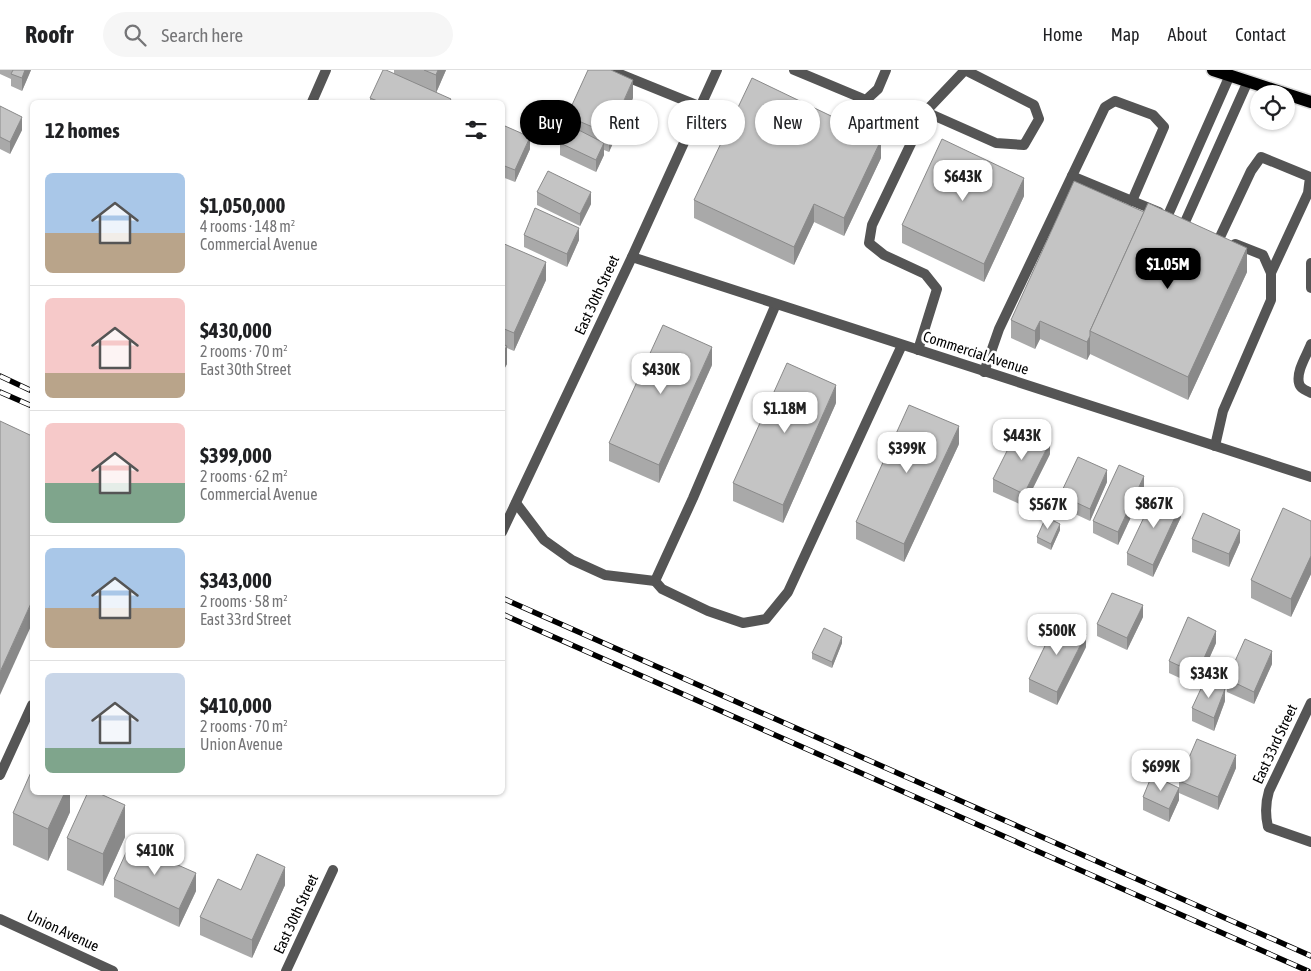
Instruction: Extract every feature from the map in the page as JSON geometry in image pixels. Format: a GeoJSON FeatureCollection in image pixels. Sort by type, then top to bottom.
{"type":"FeatureCollection","features":[{"type":"Feature","properties":{"kind":"main road"},"geometry":{"type":"LineString","coordinates":[[1213,70],[1311,102]]}},
{"type":"Feature","properties":{"kind":"street"},"geometry":{"type":"LineString","coordinates":[[313,100],[326,70]]}},
{"type":"Feature","properties":{"kind":"street"},"geometry":{"type":"LineString","coordinates":[[610,70],[683,100]]}},
{"type":"Feature","properties":{"kind":"street","name":"East 30th Street"},"geometry":{"type":"LineString","coordinates":[[703,100],[717,70]]}},
{"type":"Feature","properties":{"kind":"street"},"geometry":{"type":"LineString","coordinates":[[794,70],[866,100],[878,89],[886,70]]}},
{"type":"Feature","properties":{"kind":"street"},"geometry":{"type":"LineString","coordinates":[[937,100],[965,70],[1034,105],[1039,118],[1024,145],[996,142],[937,117]]}},
{"type":"Feature","properties":{"kind":"street"},"geometry":{"type":"LineString","coordinates":[[1168,215],[1230,75]]}},
{"type":"Feature","properties":{"kind":"street"},"geometry":{"type":"LineString","coordinates":[[1072,176],[1189,224],[1248,81]]}},
{"type":"Feature","properties":{"kind":"street"},"geometry":{"type":"LineString","coordinates":[[984,372],[998,329],[1105,107],[1115,101],[1153,115],[1164,127],[1132,200]]}},
{"type":"Feature","properties":{"kind":"street","name":"East 30th Street"},"geometry":{"type":"LineString","coordinates":[[505,526],[683,145]]}},
{"type":"Feature","properties":{"kind":"street"},"geometry":{"type":"LineString","coordinates":[[910,145],[872,225],[869,243],[884,255],[925,274],[937,289],[918,350]]}},
{"type":"Feature","properties":{"kind":"street"},"geometry":{"type":"LineString","coordinates":[[1215,446],[1223,411],[1271,300],[1271,273],[1263,255],[1216,235],[1261,157],[1310,177],[1308,193],[1271,273]]}},
{"type":"Feature","properties":{"kind":"street","name":"Commercial Avenue"},"geometry":{"type":"LineString","coordinates":[[632,257],[1311,477]]}},
{"type":"Feature","properties":{"kind":"street"},"geometry":{"type":"LineString","coordinates":[[1311,263],[1311,288]]}},
{"type":"Feature","properties":{"kind":"street"},"geometry":{"type":"LineString","coordinates":[[655,581],[693,498],[776,304]]}},
{"type":"Feature","properties":{"kind":"street"},"geometry":{"type":"LineString","coordinates":[[1311,344],[1300,370],[1298,382],[1302,388],[1311,393]]}},
{"type":"Feature","properties":{"kind":"street"},"geometry":{"type":"LineString","coordinates":[[516,503],[544,540],[572,560],[605,575],[655,581],[662,590],[708,611],[743,623],[766,619],[788,592],[834,496],[902,345]]}},
{"type":"Feature","properties":{"kind":"street","name":"East 33rd Street"},"geometry":{"type":"LineString","coordinates":[[1311,703],[1265,803],[1268,827],[1311,842]]}},
{"type":"Feature","properties":{"kind":"street"},"geometry":{"type":"LineString","coordinates":[[0,775],[30,709]]}},
{"type":"Feature","properties":{"kind":"street","name":"East 30th Street"},"geometry":{"type":"LineString","coordinates":[[286,971],[333,870]]}},
{"type":"Feature","properties":{"kind":"street","name":"Union Avenue"},"geometry":{"type":"LineString","coordinates":[[0,919],[112,971]]}},
{"type":"Feature","properties":{"kind":"building"},"geometry":{"type":"Polygon","coordinates":[[[13,70],[25,70],[22,78],[11,74],[13,70]]]}},
{"type":"Feature","properties":{"kind":"building"},"geometry":{"type":"Polygon","coordinates":[[[383,70],[386,70],[451,99],[375,100],[370,98],[383,70]]]}},
{"type":"Feature","properties":{"kind":"building"},"geometry":{"type":"Polygon","coordinates":[[[424,70],[438,70],[436,75],[424,70]]]}},
{"type":"Feature","properties":{"kind":"building"},"geometry":{"type":"Polygon","coordinates":[[[588,70],[611,70],[633,80],[624,100],[591,100],[591,126],[581,122],[581,100],[574,100],[588,70]]]}},
{"type":"Feature","properties":{"kind":"building"},"geometry":{"type":"Polygon","coordinates":[[[752,78],[798,100],[755,100],[755,145],[820,145],[820,111],[830,115],[830,145],[879,145],[844,218],[814,204],[794,247],[694,200],[720,145],[745,145],[745,100],[742,100],[752,78]]]}},
{"type":"Feature","properties":{"kind":"building"},"geometry":{"type":"Polygon","coordinates":[[[0,106],[22,117],[10,142],[0,137],[0,106]]]}},
{"type":"Feature","properties":{"kind":"building"},"geometry":{"type":"Polygon","coordinates":[[[505,126],[520,133],[520,145],[526,145],[515,170],[505,166],[505,126]]]}},
{"type":"Feature","properties":{"kind":"building"},"geometry":{"type":"Polygon","coordinates":[[[581,131],[591,136],[591,145],[603,145],[596,160],[564,145],[581,145],[581,131]]]}},
{"type":"Feature","properties":{"kind":"building"},"geometry":{"type":"Polygon","coordinates":[[[942,139],[1024,178],[984,264],[902,225],[942,139]]]}},
{"type":"Feature","properties":{"kind":"building"},"geometry":{"type":"Polygon","coordinates":[[[548,171],[591,192],[580,214],[537,192],[548,171]]]}},
{"type":"Feature","properties":{"kind":"building"},"geometry":{"type":"Polygon","coordinates":[[[1074,181],[1144,212],[1090,331],[1087,342],[1040,321],[1035,331],[1011,320],[1074,181]]]}},
{"type":"Feature","properties":{"kind":"building"},"geometry":{"type":"Polygon","coordinates":[[[1148,203],[1247,248],[1188,377],[1090,331],[1148,203]]]}},
{"type":"Feature","properties":{"kind":"building"},"geometry":{"type":"Polygon","coordinates":[[[535,208],[579,228],[567,254],[524,235],[535,208]]]}},
{"type":"Feature","properties":{"kind":"building"},"geometry":{"type":"Polygon","coordinates":[[[505,244],[546,262],[514,333],[505,329],[505,244]]]}},
{"type":"Feature","properties":{"kind":"building"},"geometry":{"type":"Polygon","coordinates":[[[663,325],[712,347],[659,465],[609,443],[663,325]]]}},
{"type":"Feature","properties":{"kind":"building"},"geometry":{"type":"Polygon","coordinates":[[[787,363],[836,385],[783,505],[733,483],[787,363]]]}},
{"type":"Feature","properties":{"kind":"building"},"geometry":{"type":"Polygon","coordinates":[[[909,405],[959,426],[904,544],[856,522],[909,405]]]}},
{"type":"Feature","properties":{"kind":"building"},"geometry":{"type":"Polygon","coordinates":[[[0,421],[30,435],[30,605],[0,672],[0,421]]]}},
{"type":"Feature","properties":{"kind":"building"},"geometry":{"type":"Polygon","coordinates":[[[1019,427],[1050,442],[1024,494],[993,479],[1019,427]]]}},
{"type":"Feature","properties":{"kind":"building"},"geometry":{"type":"Polygon","coordinates":[[[1078,457],[1107,470],[1090,509],[1060,495],[1078,457]]]}},
{"type":"Feature","properties":{"kind":"building"},"geometry":{"type":"Polygon","coordinates":[[[1119,465],[1144,476],[1118,532],[1093,521],[1119,465]]]}},
{"type":"Feature","properties":{"kind":"building"},"geometry":{"type":"Polygon","coordinates":[[[1155,494],[1181,504],[1153,565],[1127,553],[1155,494]]]}},
{"type":"Feature","properties":{"kind":"building"},"geometry":{"type":"Polygon","coordinates":[[[1283,508],[1311,521],[1311,556],[1291,599],[1251,580],[1283,508]]]}},
{"type":"Feature","properties":{"kind":"building"},"geometry":{"type":"Polygon","coordinates":[[[1203,513],[1240,530],[1229,554],[1192,539],[1203,513]]]}},
{"type":"Feature","properties":{"kind":"building"},"geometry":{"type":"Polygon","coordinates":[[[1046,517],[1060,524],[1051,544],[1037,537],[1046,517]]]}},
{"type":"Feature","properties":{"kind":"building"},"geometry":{"type":"Polygon","coordinates":[[[1112,593],[1143,605],[1127,638],[1097,624],[1112,593]]]}},
{"type":"Feature","properties":{"kind":"building"},"geometry":{"type":"Polygon","coordinates":[[[1188,617],[1216,631],[1197,674],[1169,661],[1188,617]]]}},
{"type":"Feature","properties":{"kind":"building"},"geometry":{"type":"Polygon","coordinates":[[[1057,621],[1086,634],[1057,692],[1029,679],[1057,621]]]}},
{"type":"Feature","properties":{"kind":"building"},"geometry":{"type":"Polygon","coordinates":[[[824,628],[842,637],[832,662],[812,653],[824,628]]]}},
{"type":"Feature","properties":{"kind":"building"},"geometry":{"type":"Polygon","coordinates":[[[1245,639],[1272,651],[1254,692],[1227,679],[1245,639]]]}},
{"type":"Feature","properties":{"kind":"building"},"geometry":{"type":"Polygon","coordinates":[[[1205,680],[1225,689],[1214,718],[1192,708],[1205,680]]]}},
{"type":"Feature","properties":{"kind":"building"},"geometry":{"type":"Polygon","coordinates":[[[1197,739],[1236,755],[1218,797],[1179,781],[1197,739]]]}},
{"type":"Feature","properties":{"kind":"building"},"geometry":{"type":"Polygon","coordinates":[[[30,775],[30,795],[64,795],[48,829],[13,813],[30,775]]]}},
{"type":"Feature","properties":{"kind":"building"},"geometry":{"type":"Polygon","coordinates":[[[1152,775],[1179,788],[1169,809],[1143,797],[1152,775]]]}},
{"type":"Feature","properties":{"kind":"building"},"geometry":{"type":"Polygon","coordinates":[[[87,795],[103,795],[125,805],[103,854],[67,838],[87,795]]]}},
{"type":"Feature","properties":{"kind":"building"},"geometry":{"type":"Polygon","coordinates":[[[130,844],[196,873],[179,909],[114,879],[130,844]]]}},
{"type":"Feature","properties":{"kind":"building"},"geometry":{"type":"Polygon","coordinates":[[[257,854],[285,867],[252,940],[200,917],[218,879],[241,890],[257,854]]]}},
{"type":"Feature","properties":{"kind":"railway"},"geometry":{"type":"LineString","coordinates":[[0,376],[30,390]]}},
{"type":"Feature","properties":{"kind":"railway"},"geometry":{"type":"LineString","coordinates":[[0,392],[30,405]]}},
{"type":"Feature","properties":{"kind":"railway"},"geometry":{"type":"LineString","coordinates":[[505,599],[1311,956]]}},
{"type":"Feature","properties":{"kind":"railway"},"geometry":{"type":"LineString","coordinates":[[505,615],[1308,971]]}}]}
